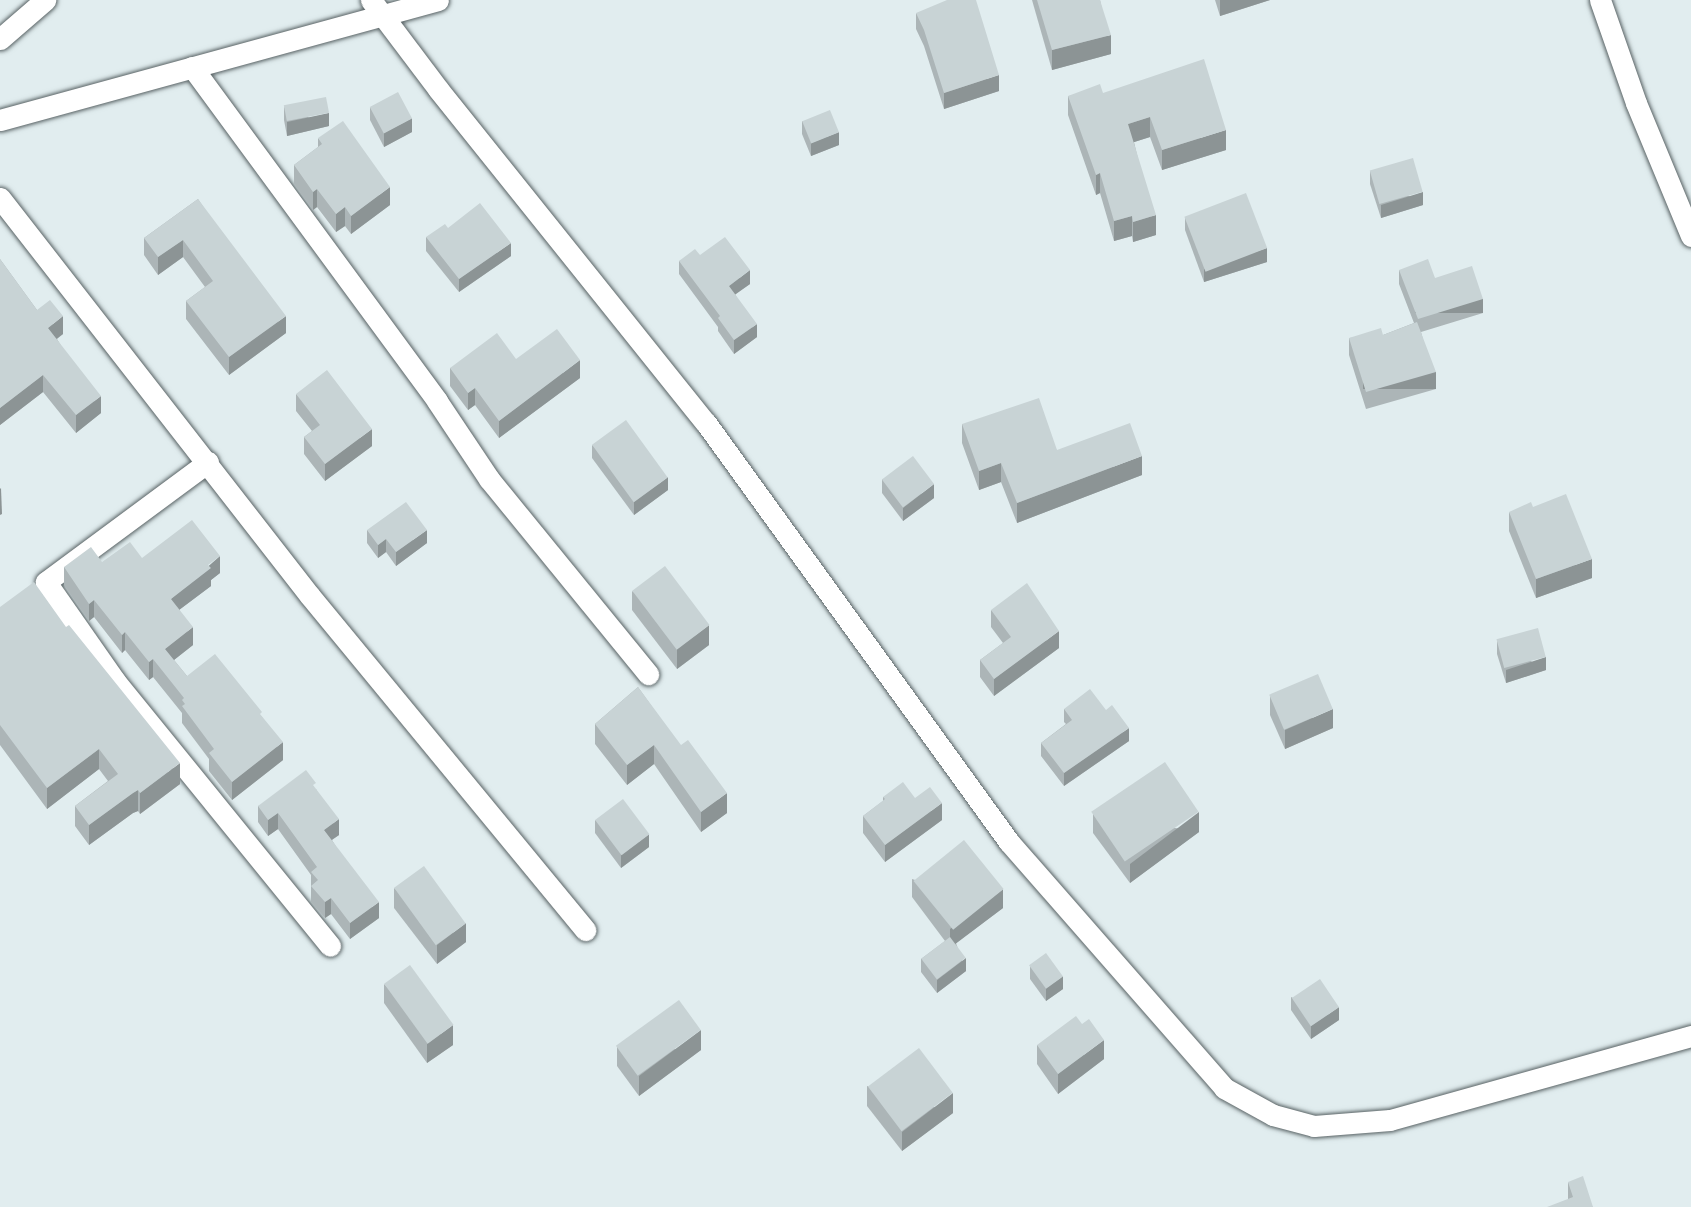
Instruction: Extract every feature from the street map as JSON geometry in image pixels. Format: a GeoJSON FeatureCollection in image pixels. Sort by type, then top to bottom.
{"type":"FeatureCollection","features":[{"type":"Feature","properties":{"kind":"street"},"geometry":{"type":"LineString","coordinates":[[0,39],[45,0]]}},
{"type":"Feature","properties":{"kind":"street"},"geometry":{"type":"LineString","coordinates":[[0,120],[192,67],[376,8],[438,0]]}},
{"type":"Feature","properties":{"kind":"street"},"geometry":{"type":"LineString","coordinates":[[1600,0],[1636,103],[1691,236]]}},
{"type":"Feature","properties":{"kind":"street"},"geometry":{"type":"LineString","coordinates":[[376,8],[706,423],[1009,842],[1223,1088],[1273,1115],[1314,1126],[1390,1120],[1691,1036]]}},
{"type":"Feature","properties":{"kind":"street"},"geometry":{"type":"LineString","coordinates":[[192,67],[429,390],[489,479],[648,674]]}},
{"type":"Feature","properties":{"kind":"street"},"geometry":{"type":"LineString","coordinates":[[0,198],[310,596],[585,930]]}},
{"type":"Feature","properties":{"kind":"street"},"geometry":{"type":"LineString","coordinates":[[208,462],[46,582],[115,681],[330,946]]}},
{"type":"Feature","properties":{"kind":"building"},"geometry":{"type":"Polygon","coordinates":[[[947,0],[976,0],[999,75],[944,93],[916,13],[947,0]]]}},
{"type":"Feature","properties":{"kind":"building"},"geometry":{"type":"Polygon","coordinates":[[[1037,0],[1100,0],[1111,35],[1052,50],[1037,0]]]}},
{"type":"Feature","properties":{"kind":"building"},"geometry":{"type":"Polygon","coordinates":[[[1204,59],[1226,130],[1162,150],[1150,117],[1128,124],[1156,215],[1133,222],[1132,216],[1114,221],[1100,173],[1096,175],[1068,96],[1100,84],[1103,93],[1204,59]]]}},
{"type":"Feature","properties":{"kind":"building"},"geometry":{"type":"Polygon","coordinates":[[[398,92],[412,118],[384,134],[370,107],[398,92]]]}},
{"type":"Feature","properties":{"kind":"building"},"geometry":{"type":"Polygon","coordinates":[[[326,97],[329,113],[287,121],[284,105],[326,97]]]}},
{"type":"Feature","properties":{"kind":"building"},"geometry":{"type":"Polygon","coordinates":[[[830,110],[839,132],[811,143],[802,121],[830,110]]]}},
{"type":"Feature","properties":{"kind":"building"},"geometry":{"type":"Polygon","coordinates":[[[343,121],[390,187],[351,216],[345,207],[336,214],[317,189],[313,192],[294,165],[322,144],[318,138],[343,121]]]}},
{"type":"Feature","properties":{"kind":"building"},"geometry":{"type":"Polygon","coordinates":[[[1413,158],[1423,192],[1379,204],[1370,170],[1413,158]]]}},
{"type":"Feature","properties":{"kind":"building"},"geometry":{"type":"Polygon","coordinates":[[[1246,193],[1267,248],[1206,272],[1184,217],[1246,193]]]}},
{"type":"Feature","properties":{"kind":"building"},"geometry":{"type":"Polygon","coordinates":[[[198,199],[286,316],[229,357],[186,301],[213,281],[183,240],[158,257],[144,238],[198,199]]]}},
{"type":"Feature","properties":{"kind":"building"},"geometry":{"type":"Polygon","coordinates":[[[480,203],[511,243],[459,279],[426,237],[445,224],[448,228],[480,203]]]}},
{"type":"Feature","properties":{"kind":"building"},"geometry":{"type":"Polygon","coordinates":[[[725,237],[750,270],[729,286],[757,324],[734,340],[718,318],[720,316],[679,261],[695,249],[700,255],[725,237]]]}},
{"type":"Feature","properties":{"kind":"building"},"geometry":{"type":"Polygon","coordinates":[[[0,259],[37,310],[50,300],[63,316],[48,328],[101,396],[76,415],[43,375],[0,408],[0,259]]]}},
{"type":"Feature","properties":{"kind":"building"},"geometry":{"type":"Polygon","coordinates":[[[1428,259],[1435,278],[1472,266],[1483,299],[1418,319],[1399,270],[1428,259]]]}},
{"type":"Feature","properties":{"kind":"building"},"geometry":{"type":"Polygon","coordinates":[[[1417,322],[1436,372],[1366,392],[1349,338],[1381,328],[1383,335],[1417,322]]]}},
{"type":"Feature","properties":{"kind":"building"},"geometry":{"type":"Polygon","coordinates":[[[557,329],[580,360],[499,421],[475,388],[468,393],[450,368],[497,333],[516,359],[557,329]]]}},
{"type":"Feature","properties":{"kind":"building"},"geometry":{"type":"Polygon","coordinates":[[[327,370],[372,429],[325,464],[304,437],[320,425],[296,394],[327,370]]]}},
{"type":"Feature","properties":{"kind":"building"},"geometry":{"type":"Polygon","coordinates":[[[1039,398],[1057,450],[1130,423],[1142,456],[1017,503],[1001,463],[979,471],[962,424],[1039,398]]]}},
{"type":"Feature","properties":{"kind":"building"},"geometry":{"type":"Polygon","coordinates":[[[626,420],[668,477],[634,502],[592,445],[626,420]]]}},
{"type":"Feature","properties":{"kind":"building"},"geometry":{"type":"Polygon","coordinates":[[[913,456],[934,484],[903,507],[882,479],[913,456]]]}},
{"type":"Feature","properties":{"kind":"building"},"geometry":{"type":"Polygon","coordinates":[[[1566,494],[1592,559],[1536,579],[1509,512],[1531,502],[1533,507],[1566,494]]]}},
{"type":"Feature","properties":{"kind":"building"},"geometry":{"type":"Polygon","coordinates":[[[406,502],[427,530],[396,552],[386,539],[378,545],[367,530],[406,502]]]}},
{"type":"Feature","properties":{"kind":"building"},"geometry":{"type":"Polygon","coordinates":[[[192,520],[220,556],[208,565],[211,568],[171,599],[193,627],[165,649],[187,676],[215,654],[283,742],[232,782],[209,753],[214,749],[182,706],[185,704],[182,700],[184,698],[153,659],[149,662],[125,632],[122,635],[94,600],[89,604],[64,567],[91,547],[102,562],[130,542],[142,558],[192,520]]]}},
{"type":"Feature","properties":{"kind":"building"},"geometry":{"type":"Polygon","coordinates":[[[665,566],[710,625],[677,650],[632,591],[665,566]]]}},
{"type":"Feature","properties":{"kind":"building"},"geometry":{"type":"Polygon","coordinates":[[[34,582],[66,627],[69,625],[180,763],[140,793],[138,790],[133,793],[89,825],[75,806],[118,774],[99,749],[47,788],[0,725],[0,607],[34,582]]]}},
{"type":"Feature","properties":{"kind":"building"},"geometry":{"type":"Polygon","coordinates":[[[1027,583],[1059,631],[994,679],[980,660],[1011,637],[991,610],[1027,583]]]}},
{"type":"Feature","properties":{"kind":"building"},"geometry":{"type":"Polygon","coordinates":[[[1538,628],[1546,657],[1504,668],[1496,639],[1538,628]]]}},
{"type":"Feature","properties":{"kind":"building"},"geometry":{"type":"Polygon","coordinates":[[[1318,674],[1333,709],[1284,730],[1269,695],[1318,674]]]}},
{"type":"Feature","properties":{"kind":"building"},"geometry":{"type":"Polygon","coordinates":[[[638,687],[681,745],[688,740],[727,793],[701,812],[654,745],[627,765],[595,724],[638,687]]]}},
{"type":"Feature","properties":{"kind":"building"},"geometry":{"type":"Polygon","coordinates":[[[1090,689],[1106,710],[1112,705],[1129,728],[1064,773],[1041,743],[1072,720],[1064,709],[1090,689]]]}},
{"type":"Feature","properties":{"kind":"building"},"geometry":{"type":"Polygon","coordinates":[[[1165,762],[1199,812],[1125,862],[1091,812],[1165,762]]]}},
{"type":"Feature","properties":{"kind":"building"},"geometry":{"type":"Polygon","coordinates":[[[306,770],[316,783],[313,785],[339,819],[324,830],[379,902],[350,923],[331,898],[325,902],[311,886],[318,880],[311,872],[317,867],[278,813],[268,820],[258,806],[306,770]]]}},
{"type":"Feature","properties":{"kind":"building"},"geometry":{"type":"Polygon","coordinates":[[[903,782],[915,798],[930,787],[942,803],[885,845],[863,816],[903,782]]]}},
{"type":"Feature","properties":{"kind":"building"},"geometry":{"type":"Polygon","coordinates":[[[623,799],[649,834],[622,855],[595,820],[623,799]]]}},
{"type":"Feature","properties":{"kind":"building"},"geometry":{"type":"Polygon","coordinates":[[[964,840],[1004,889],[953,930],[913,881],[964,840]]]}},
{"type":"Feature","properties":{"kind":"building"},"geometry":{"type":"Polygon","coordinates":[[[424,866],[466,923],[436,945],[394,888],[424,866]]]}},
{"type":"Feature","properties":{"kind":"building"},"geometry":{"type":"Polygon","coordinates":[[[950,937],[966,958],[937,979],[921,959],[950,937]]]}},
{"type":"Feature","properties":{"kind":"building"},"geometry":{"type":"Polygon","coordinates":[[[1046,953],[1063,976],[1046,989],[1029,965],[1046,953]]]}},
{"type":"Feature","properties":{"kind":"building"},"geometry":{"type":"Polygon","coordinates":[[[410,965],[453,1025],[428,1044],[384,984],[410,965]]]}},
{"type":"Feature","properties":{"kind":"building"},"geometry":{"type":"Polygon","coordinates":[[[1320,979],[1339,1007],[1311,1026],[1292,998],[1320,979]]]}},
{"type":"Feature","properties":{"kind":"building"},"geometry":{"type":"Polygon","coordinates":[[[679,1000],[701,1030],[638,1076],[616,1046],[679,1000]]]}},
{"type":"Feature","properties":{"kind":"building"},"geometry":{"type":"Polygon","coordinates":[[[1076,1016],[1082,1024],[1089,1019],[1104,1040],[1058,1074],[1037,1045],[1076,1016]]]}},
{"type":"Feature","properties":{"kind":"building"},"geometry":{"type":"Polygon","coordinates":[[[919,1048],[953,1093],[902,1131],[868,1087],[919,1048]]]}},
{"type":"Feature","properties":{"kind":"building"},"geometry":{"type":"Polygon","coordinates":[[[1583,1176],[1593,1207],[1547,1207],[1573,1197],[1568,1182],[1583,1176]]]}}]}
